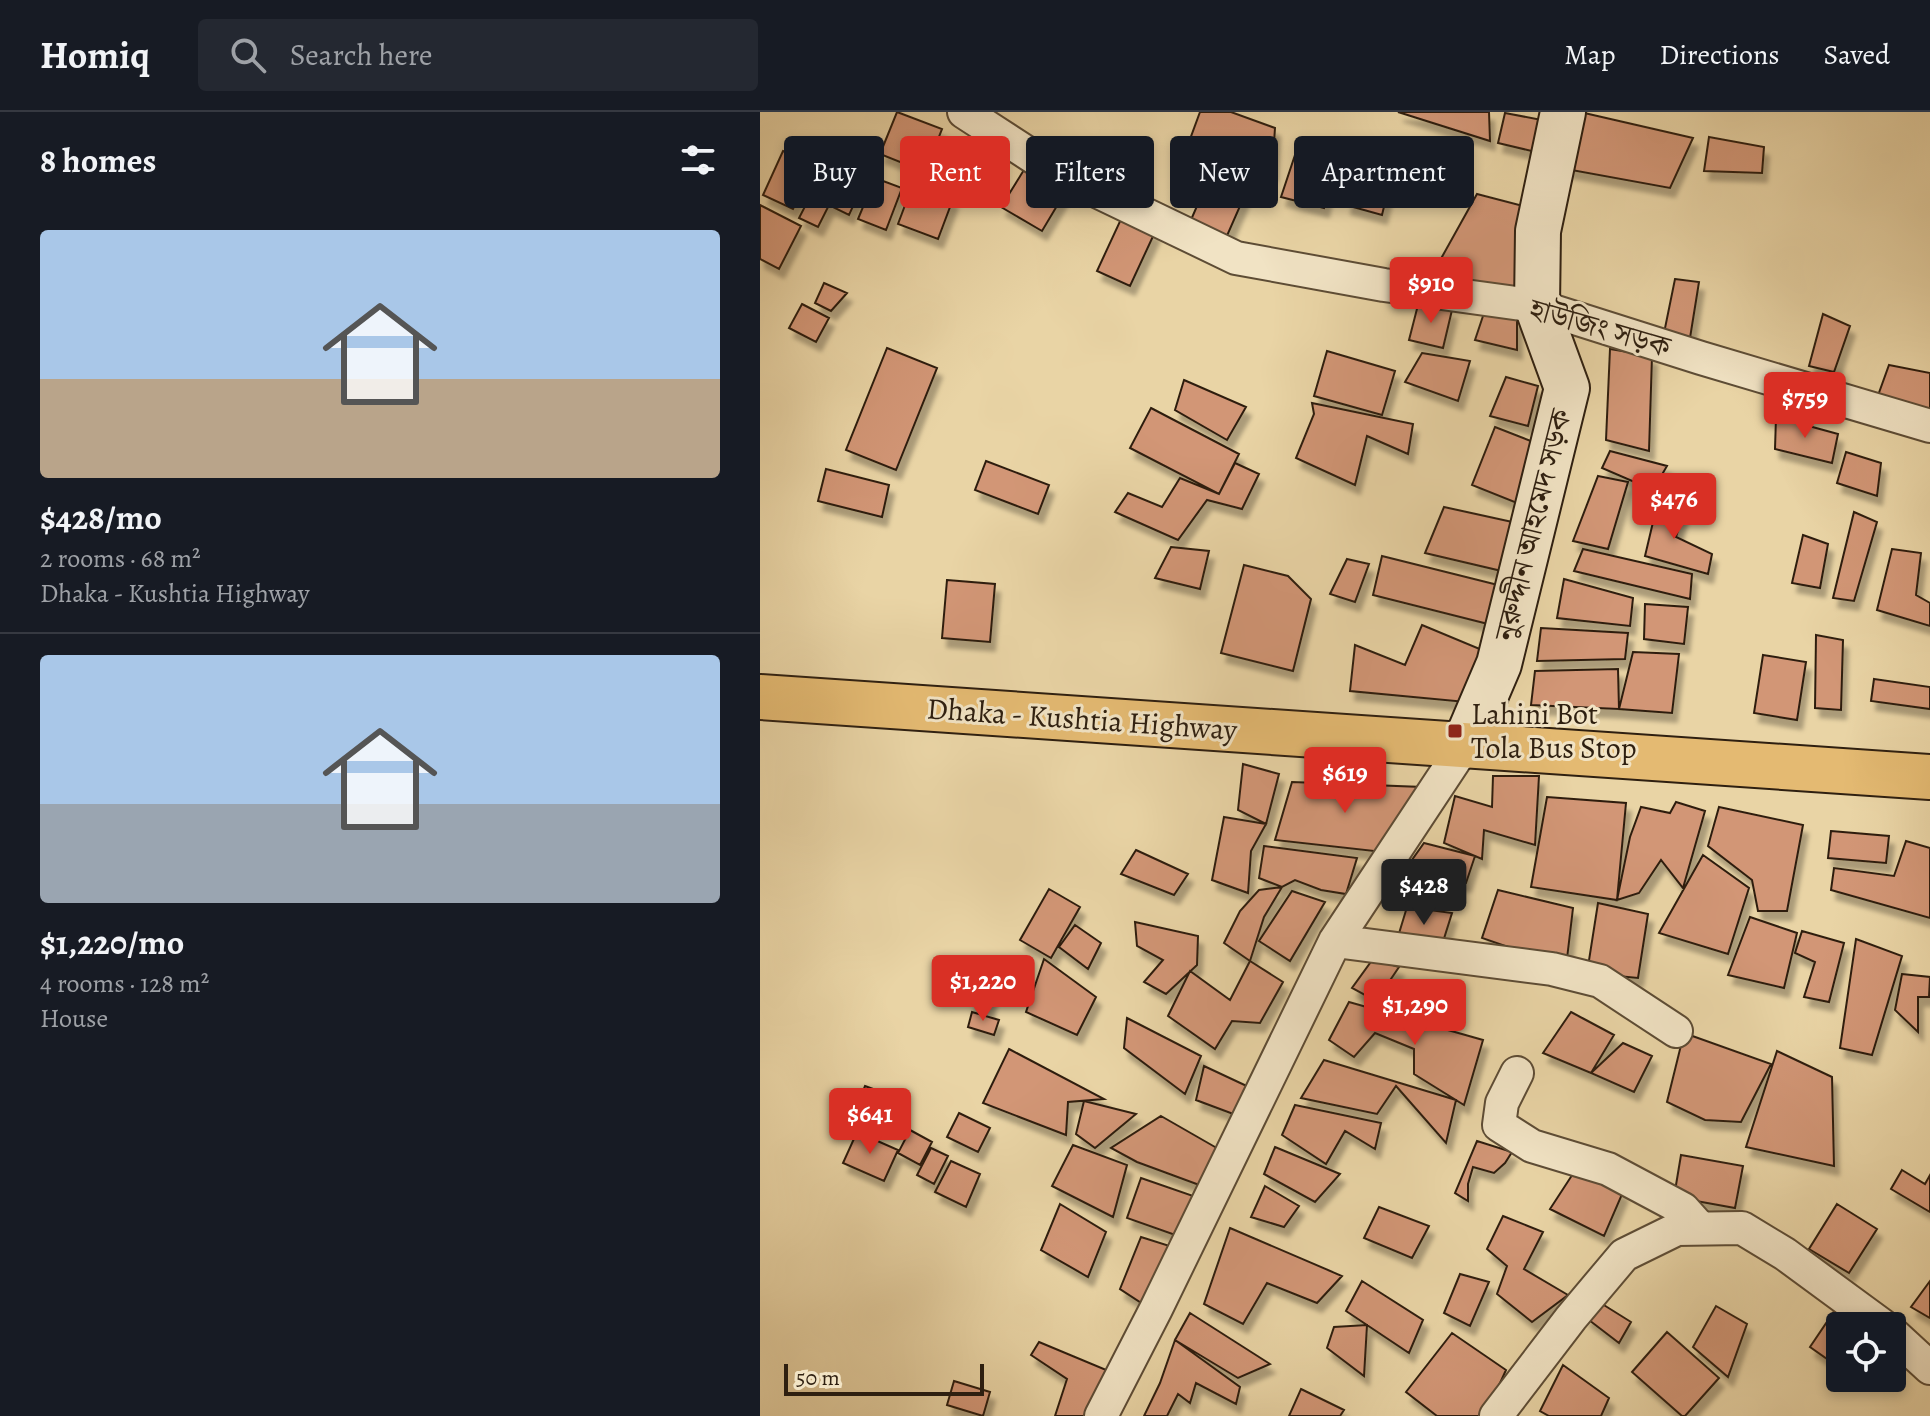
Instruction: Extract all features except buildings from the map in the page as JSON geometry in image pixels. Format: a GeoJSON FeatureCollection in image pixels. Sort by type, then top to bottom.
{"type":"FeatureCollection","features":[{"type":"Feature","properties":{"kind":"main road","name":"নুরুদ্দীন আহমেদ সড়ক"},"geometry":{"type":"LineString","coordinates":[[1464,746],[1499,664],[1567,388],[1537,306],[1538,231],[1563,112]]}},
{"type":"Feature","properties":{"kind":"main road","name":"Dhaka - Kushtia Highway"},"geometry":{"type":"LineString","coordinates":[[760,697],[1930,777]]}},
{"type":"Feature","properties":{"kind":"street","name":"হাউজিং সড়ক"},"geometry":{"type":"LineString","coordinates":[[964,112],[1055,171],[1236,258],[1384,285],[1537,306],[1930,426]]}},
{"type":"Feature","properties":{"kind":"street"},"geometry":{"type":"LineString","coordinates":[[1101,1416],[1335,941],[1464,746]]}},
{"type":"Feature","properties":{"kind":"street"},"geometry":{"type":"LineString","coordinates":[[1335,941],[1552,969],[1600,981],[1676,1031]]}},
{"type":"Feature","properties":{"kind":"street"},"geometry":{"type":"LineString","coordinates":[[1517,1073],[1502,1103],[1499,1125],[1532,1146],[1608,1169],[1683,1209],[1700,1228]]}},
{"type":"Feature","properties":{"kind":"street"},"geometry":{"type":"LineString","coordinates":[[1496,1416],[1624,1255],[1677,1229],[1742,1228],[1785,1254],[1864,1312]]}},
{"type":"Feature","properties":{"kind":"street"},"geometry":{"type":"LineString","coordinates":[[1906,1346],[1930,1368]]}},
{"type":"Feature","properties":{"kind":"place","name":"Lahini Bot Tola Bus Stop"},"geometry":{"type":"Point","coordinates":[1455,731]}}]}
